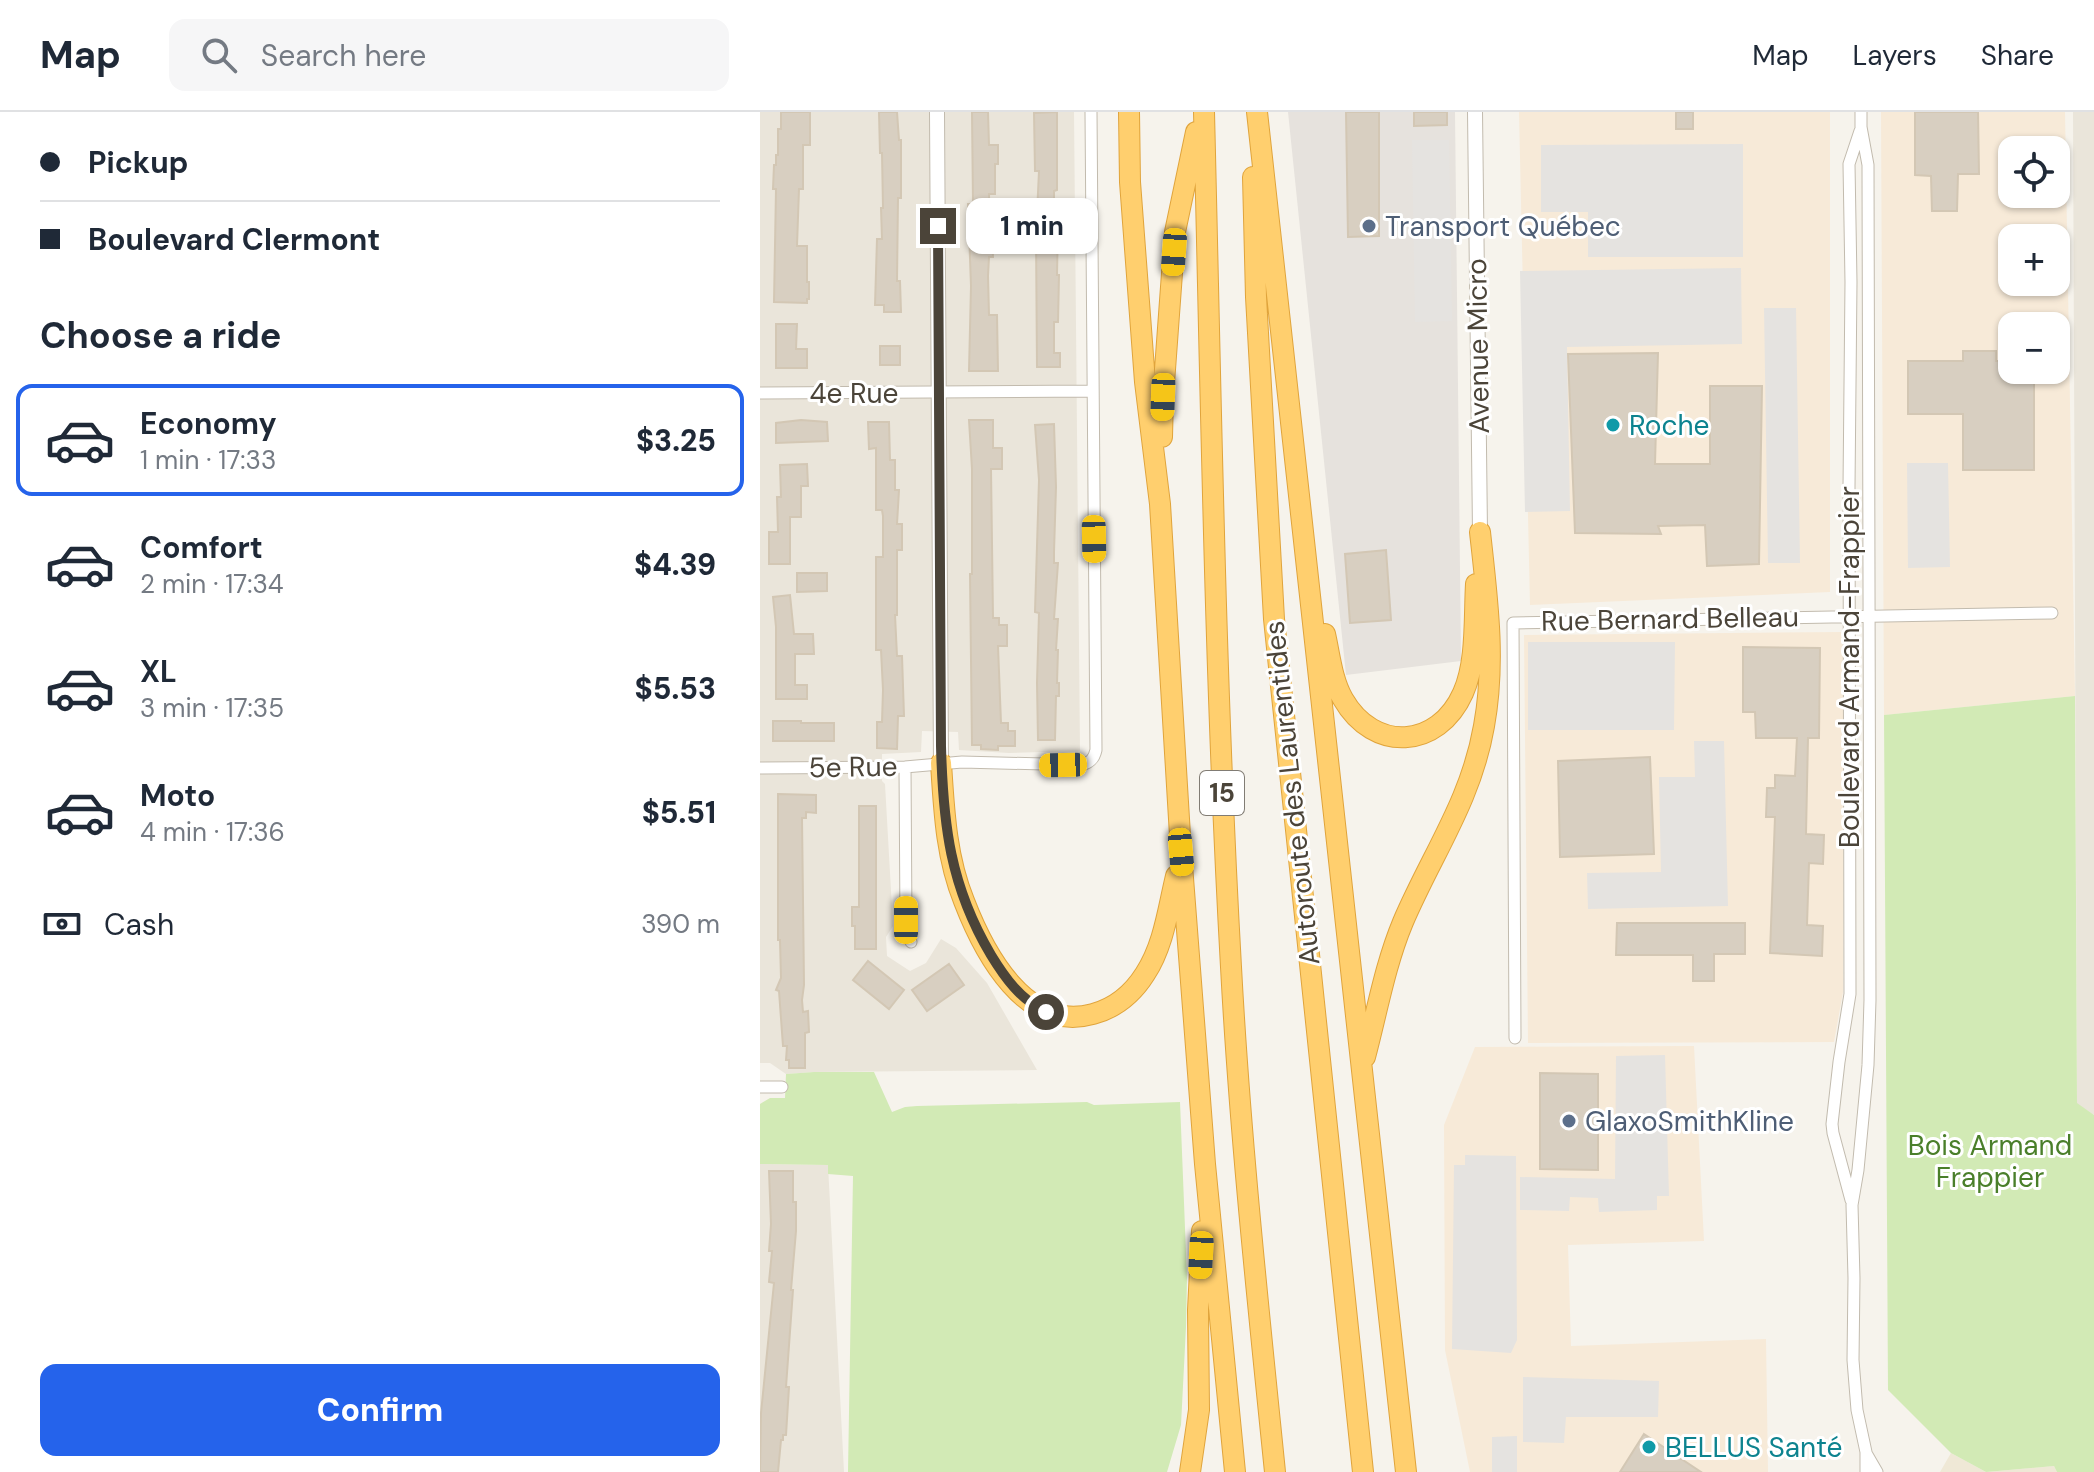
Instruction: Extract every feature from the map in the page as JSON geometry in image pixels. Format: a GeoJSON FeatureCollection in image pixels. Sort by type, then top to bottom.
{"type":"FeatureCollection","features":[{"type":"Feature","properties":{"kind":"highway"},"geometry":{"type":"LineString","coordinates":[[1129,112],[1131,195],[1145,382],[1160,504],[1181,852],[1205,1164],[1235,1472]]}},
{"type":"Feature","properties":{"kind":"highway"},"geometry":{"type":"LineString","coordinates":[[1160,504],[1164,385],[1175,232],[1202,112]]}},
{"type":"Feature","properties":{"kind":"highway","name":"Autoroute des Laurentides"},"geometry":{"type":"LineString","coordinates":[[1202,112],[1218,692],[1230,945],[1251,1239],[1275,1472]]}},
{"type":"Feature","properties":{"kind":"highway"},"geometry":{"type":"LineString","coordinates":[[1254,112],[1408,1472]]}},
{"type":"Feature","properties":{"kind":"highway","name":"Autoroute des Laurentides"},"geometry":{"type":"LineString","coordinates":[[1254,112],[1256,297],[1274,619],[1363,1472]]}},
{"type":"Feature","properties":{"kind":"highway"},"geometry":{"type":"LineString","coordinates":[[1303,527],[1332,669],[1340,693],[1364,725],[1385,735],[1402,738],[1424,733],[1443,722],[1466,686],[1472,651],[1480,532]]}},
{"type":"Feature","properties":{"kind":"highway"},"geometry":{"type":"LineString","coordinates":[[1362,1071],[1397,939],[1458,811],[1474,770],[1481,740],[1487,707],[1490,654],[1480,532]]}},
{"type":"Feature","properties":{"kind":"highway"},"geometry":{"type":"LineString","coordinates":[[941,763],[950,853],[968,912],[987,949],[1013,987],[1046,1012],[1067,1017],[1090,1015],[1117,1004],[1137,986],[1161,942],[1181,852]]}},
{"type":"Feature","properties":{"kind":"highway"},"geometry":{"type":"LineString","coordinates":[[1190,1472],[1199,1410],[1198,1310],[1205,1164]]}},
{"type":"Feature","properties":{"kind":"street"},"geometry":{"type":"LineString","coordinates":[[937,112],[941,763]]}},
{"type":"Feature","properties":{"kind":"street"},"geometry":{"type":"LineString","coordinates":[[1091,112],[1092,391]]}},
{"type":"Feature","properties":{"kind":"street","name":"Avenue Micro"},"geometry":{"type":"LineString","coordinates":[[1475,112],[1480,532]]}},
{"type":"Feature","properties":{"kind":"street","name":"Boulevard Armand-Frappier"},"geometry":{"type":"LineString","coordinates":[[1861,112],[1868,165],[1869,1047],[1852,1205],[1853,1371],[1866,1452],[1866,1472]]}},
{"type":"Feature","properties":{"kind":"street","name":"Boulevard Armand-Frappier"},"geometry":{"type":"LineString","coordinates":[[1852,1205],[1832,1124],[1850,994],[1849,164],[1861,127]]}},
{"type":"Feature","properties":{"kind":"street","name":"4e Rue"},"geometry":{"type":"LineString","coordinates":[[760,393],[1092,391]]}},
{"type":"Feature","properties":{"kind":"street","name":"5e Rue"},"geometry":{"type":"LineString","coordinates":[[760,768],[905,767],[1005,761],[1081,765],[1090,762],[1096,750],[1092,391]]}},
{"type":"Feature","properties":{"kind":"street","name":"Rue Bernard Belleau"},"geometry":{"type":"LineString","coordinates":[[1515,1038],[1513,623],[2052,613]]}},
{"type":"Feature","properties":{"kind":"street"},"geometry":{"type":"LineString","coordinates":[[905,767],[906,920],[911,942]]}},
{"type":"Feature","properties":{"kind":"street"},"geometry":{"type":"LineString","coordinates":[[760,1087],[782,1087]]}},
{"type":"Feature","properties":{"kind":"street","name":"Boulevard Armand-Frappier"},"geometry":{"type":"LineString","coordinates":[[1866,1452],[1877,1472]]}},
{"type":"Feature","properties":{"kind":"shaded area"},"geometry":{"type":"Polygon","coordinates":[[[760,112],[1074,112],[1080,751],[1009,753],[959,750],[958,732],[922,731],[921,752],[882,754],[893,926],[886,937],[887,956],[910,971],[926,963],[941,939],[956,948],[987,983],[1037,1070],[786,1074],[770,1063],[760,1063],[760,112]]]}},
{"type":"Feature","properties":{"kind":"shaded area"},"geometry":{"type":"Polygon","coordinates":[[[1288,112],[1455,112],[1461,661],[1346,675],[1288,112]]]}},
{"type":"Feature","properties":{"kind":"shaded area"},"geometry":{"type":"Polygon","coordinates":[[[1519,112],[1830,112],[1830,592],[1530,605],[1519,112]]]}},
{"type":"Feature","properties":{"kind":"shaded area"},"geometry":{"type":"Polygon","coordinates":[[[1881,112],[2065,112],[2065,136],[1998,136],[1998,208],[2067,208],[2067,224],[1998,224],[1998,296],[2068,296],[2068,312],[1998,312],[1998,384],[2070,384],[2075,696],[1884,715],[1881,112]]]}},
{"type":"Feature","properties":{"kind":"shaded area"},"geometry":{"type":"Polygon","coordinates":[[[2073,112],[2094,112],[2094,1115],[2077,1104],[2073,112]]]}},
{"type":"Feature","properties":{"kind":"shaded area"},"geometry":{"type":"Polygon","coordinates":[[[1412,140],[1449,140],[1452,321],[1415,322],[1412,140]]]}},
{"type":"Feature","properties":{"kind":"shaded area"},"geometry":{"type":"Polygon","coordinates":[[[1743,144],[1743,257],[1588,257],[1588,212],[1541,212],[1541,145],[1743,144]]]}},
{"type":"Feature","properties":{"kind":"shaded area"},"geometry":{"type":"Polygon","coordinates":[[[1741,268],[1742,344],[1567,347],[1570,511],[1525,512],[1520,271],[1741,268]]]}},
{"type":"Feature","properties":{"kind":"shaded area"},"geometry":{"type":"Polygon","coordinates":[[[1764,308],[1796,308],[1800,563],[1768,563],[1764,308]]]}},
{"type":"Feature","properties":{"kind":"shaded area"},"geometry":{"type":"Polygon","coordinates":[[[1907,463],[1948,463],[1950,567],[1908,568],[1907,463]]]}},
{"type":"Feature","properties":{"kind":"shaded area"},"geometry":{"type":"Polygon","coordinates":[[[1843,632],[1843,992],[1834,1042],[1528,1043],[1524,635],[1843,632]]]}},
{"type":"Feature","properties":{"kind":"shaded area"},"geometry":{"type":"Polygon","coordinates":[[[1528,642],[1675,642],[1674,730],[1528,730],[1528,642]]]}},
{"type":"Feature","properties":{"kind":"shaded area"},"geometry":{"type":"Polygon","coordinates":[[[1694,741],[1724,741],[1728,906],[1588,909],[1587,873],[1661,872],[1659,777],[1695,777],[1694,741]]]}},
{"type":"Feature","properties":{"kind":"shaded area"},"geometry":{"type":"Polygon","coordinates":[[[1694,1046],[1704,1241],[1568,1245],[1571,1346],[1766,1339],[1768,1472],[1470,1472],[1445,1350],[1444,1125],[1475,1047],[1694,1046]]]}},
{"type":"Feature","properties":{"kind":"shaded area"},"geometry":{"type":"Polygon","coordinates":[[[1665,1055],[1669,1196],[1657,1196],[1657,1210],[1599,1212],[1598,1198],[1570,1197],[1569,1211],[1520,1210],[1520,1177],[1615,1179],[1616,1056],[1665,1055]]]}},
{"type":"Feature","properties":{"kind":"shaded area"},"geometry":{"type":"Polygon","coordinates":[[[1465,1155],[1516,1156],[1517,1340],[1511,1353],[1452,1349],[1454,1165],[1465,1165],[1465,1155]]]}},
{"type":"Feature","properties":{"kind":"shaded area"},"geometry":{"type":"Polygon","coordinates":[[[760,1164],[828,1165],[844,1472],[760,1472],[760,1164]]]}},
{"type":"Feature","properties":{"kind":"shaded area"},"geometry":{"type":"Polygon","coordinates":[[[1523,1377],[1659,1381],[1658,1417],[1566,1417],[1564,1443],[1523,1442],[1523,1377]]]}},
{"type":"Feature","properties":{"kind":"shaded area"},"geometry":{"type":"Polygon","coordinates":[[[1517,1436],[1517,1472],[1492,1472],[1492,1437],[1517,1436]]]}},
{"type":"Feature","properties":{"kind":"shaded area"},"geometry":{"type":"Polygon","coordinates":[[[1951,1453],[1986,1472],[1940,1472],[1951,1453]]]}},
{"type":"Feature","properties":{"kind":"shaded area"},"geometry":{"type":"Polygon","coordinates":[[[2054,1466],[2057,1472],[1986,1472],[2054,1466]]]}},
{"type":"Feature","properties":{"kind":"green space","name":"Bois Armand Frappier"},"geometry":{"type":"Polygon","coordinates":[[[2075,696],[2077,1103],[2094,1115],[2094,1472],[2057,1472],[2054,1466],[1986,1472],[1951,1453],[1888,1390],[1884,715],[2075,696]]]}},
{"type":"Feature","properties":{"kind":"green space"},"geometry":{"type":"Polygon","coordinates":[[[874,1072],[892,1112],[917,1106],[1180,1102],[1186,1327],[1181,1425],[1167,1472],[848,1472],[853,1176],[828,1174],[828,1165],[760,1164],[760,1104],[770,1098],[785,1098],[786,1074],[874,1072]]]}},
{"type":"Feature","properties":{"kind":"building"},"geometry":{"type":"Polygon","coordinates":[[[781,112],[810,112],[810,145],[803,145],[803,189],[799,189],[797,246],[807,246],[807,303],[774,302],[776,189],[773,189],[781,112]]]}},
{"type":"Feature","properties":{"kind":"building"},"geometry":{"type":"Polygon","coordinates":[[[879,112],[897,112],[901,140],[897,281],[900,281],[901,312],[884,312],[884,305],[875,305],[877,239],[882,239],[883,208],[879,112]]]}},
{"type":"Feature","properties":{"kind":"building"},"geometry":{"type":"Polygon","coordinates":[[[972,112],[988,112],[989,145],[998,145],[995,194],[989,194],[993,257],[989,257],[988,276],[989,315],[997,315],[998,371],[969,371],[971,286],[968,204],[973,204],[972,112]]]}},
{"type":"Feature","properties":{"kind":"building"},"geometry":{"type":"Polygon","coordinates":[[[1057,112],[1054,211],[1060,211],[1058,322],[1054,322],[1054,353],[1060,353],[1060,367],[1037,367],[1039,171],[1035,171],[1034,113],[1057,112]]]}},
{"type":"Feature","properties":{"kind":"building"},"geometry":{"type":"Polygon","coordinates":[[[1346,112],[1379,112],[1379,236],[1348,237],[1346,112]]]}},
{"type":"Feature","properties":{"kind":"building"},"geometry":{"type":"Polygon","coordinates":[[[1414,112],[1447,112],[1447,125],[1414,126],[1414,112]]]}},
{"type":"Feature","properties":{"kind":"building"},"geometry":{"type":"Polygon","coordinates":[[[1676,112],[1693,112],[1693,129],[1676,129],[1676,112]]]}},
{"type":"Feature","properties":{"kind":"building"},"geometry":{"type":"Polygon","coordinates":[[[1915,112],[1978,112],[1979,174],[1958,174],[1957,211],[1932,211],[1931,176],[1915,175],[1915,112]]]}},
{"type":"Feature","properties":{"kind":"building"},"geometry":{"type":"Polygon","coordinates":[[[776,324],[797,324],[796,349],[807,349],[807,368],[776,368],[776,324]]]}},
{"type":"Feature","properties":{"kind":"building"},"geometry":{"type":"Polygon","coordinates":[[[880,346],[900,346],[900,365],[880,365],[880,346]]]}},
{"type":"Feature","properties":{"kind":"building"},"geometry":{"type":"Polygon","coordinates":[[[1963,351],[1996,351],[1998,384],[2034,384],[2034,470],[1963,470],[1963,414],[1908,414],[1908,361],[1963,361],[1963,351]]]}},
{"type":"Feature","properties":{"kind":"building","name":"Roche"},"geometry":{"type":"Polygon","coordinates":[[[1658,353],[1655,464],[1710,464],[1710,386],[1762,386],[1759,564],[1707,566],[1705,525],[1658,526],[1661,534],[1575,533],[1568,354],[1658,353]]]}},
{"type":"Feature","properties":{"kind":"building"},"geometry":{"type":"Polygon","coordinates":[[[801,420],[827,422],[828,441],[776,443],[776,423],[801,420]]]}},
{"type":"Feature","properties":{"kind":"building"},"geometry":{"type":"Polygon","coordinates":[[[969,420],[993,420],[993,448],[1002,448],[1002,469],[991,469],[993,618],[999,618],[999,625],[1007,625],[1007,646],[998,646],[1001,723],[1008,723],[1008,731],[1015,731],[1015,746],[998,746],[998,750],[972,745],[972,469],[969,420]]]}},
{"type":"Feature","properties":{"kind":"building"},"geometry":{"type":"Polygon","coordinates":[[[868,422],[889,422],[890,460],[895,460],[895,490],[899,490],[897,524],[902,524],[902,550],[897,550],[895,615],[897,656],[902,656],[904,716],[898,716],[897,749],[877,748],[877,722],[882,722],[883,690],[881,650],[876,650],[876,557],[883,557],[883,516],[882,510],[876,510],[876,448],[869,449],[868,422]]]}},
{"type":"Feature","properties":{"kind":"building"},"geometry":{"type":"Polygon","coordinates":[[[1054,424],[1054,563],[1058,563],[1054,619],[1058,619],[1056,650],[1059,696],[1056,696],[1055,740],[1038,740],[1039,613],[1035,612],[1039,480],[1035,425],[1054,424]]]}},
{"type":"Feature","properties":{"kind":"building"},"geometry":{"type":"Polygon","coordinates":[[[807,464],[808,486],[801,486],[801,517],[790,517],[790,564],[769,564],[769,532],[778,532],[780,465],[807,464]]]}},
{"type":"Feature","properties":{"kind":"building"},"geometry":{"type":"Polygon","coordinates":[[[1386,550],[1391,620],[1350,623],[1345,554],[1386,550]]]}},
{"type":"Feature","properties":{"kind":"building"},"geometry":{"type":"Polygon","coordinates":[[[797,573],[827,573],[827,591],[797,592],[797,573]]]}},
{"type":"Feature","properties":{"kind":"building"},"geometry":{"type":"Polygon","coordinates":[[[790,595],[794,634],[813,634],[814,654],[795,654],[795,685],[807,685],[807,699],[776,699],[773,597],[790,595]]]}},
{"type":"Feature","properties":{"kind":"building"},"geometry":{"type":"Polygon","coordinates":[[[1743,647],[1820,648],[1819,738],[1808,738],[1806,834],[1824,835],[1823,864],[1809,863],[1807,925],[1823,926],[1822,956],[1770,953],[1775,817],[1766,817],[1767,788],[1775,788],[1775,775],[1795,776],[1797,738],[1756,738],[1755,712],[1743,712],[1743,647]]]}},
{"type":"Feature","properties":{"kind":"building"},"geometry":{"type":"Polygon","coordinates":[[[773,721],[834,723],[834,741],[773,741],[773,721]]]}},
{"type":"Feature","properties":{"kind":"building"},"geometry":{"type":"Polygon","coordinates":[[[1650,757],[1654,854],[1560,857],[1558,761],[1650,757]]]}},
{"type":"Feature","properties":{"kind":"building"},"geometry":{"type":"Polygon","coordinates":[[[778,794],[816,795],[816,813],[806,812],[806,818],[802,818],[802,1000],[803,1012],[808,1011],[809,1032],[805,1033],[805,1068],[789,1068],[789,1060],[786,1060],[787,1046],[783,1046],[779,991],[776,990],[781,978],[778,794]]]}},
{"type":"Feature","properties":{"kind":"building"},"geometry":{"type":"Polygon","coordinates":[[[859,806],[876,806],[876,949],[855,949],[855,926],[852,926],[852,907],[859,907],[859,806]]]}},
{"type":"Feature","properties":{"kind":"building"},"geometry":{"type":"Polygon","coordinates":[[[1617,923],[1745,923],[1745,954],[1714,954],[1714,981],[1693,981],[1693,955],[1616,955],[1617,923]]]}},
{"type":"Feature","properties":{"kind":"building"},"geometry":{"type":"Polygon","coordinates":[[[868,961],[904,990],[889,1009],[853,980],[868,961]]]}},
{"type":"Feature","properties":{"kind":"building"},"geometry":{"type":"Polygon","coordinates":[[[949,964],[964,985],[927,1011],[912,990],[949,964]]]}},
{"type":"Feature","properties":{"kind":"building","name":"GlaxoSmithKline"},"geometry":{"type":"Polygon","coordinates":[[[1540,1073],[1598,1074],[1598,1170],[1540,1169],[1540,1073]]]}},
{"type":"Feature","properties":{"kind":"building"},"geometry":{"type":"Polygon","coordinates":[[[769,1171],[793,1171],[796,1231],[786,1435],[781,1440],[778,1472],[760,1472],[761,1413],[774,1283],[769,1282],[772,1251],[769,1251],[769,1171]]]}},
{"type":"Feature","properties":{"kind":"building","name":"BELLUS Santé"},"geometry":{"type":"Polygon","coordinates":[[[1644,1434],[1701,1472],[1620,1472],[1644,1434]]]}},
{"type":"Feature","properties":{"kind":"place","name":"Transport Québec"},"geometry":{"type":"Point","coordinates":[1369,226]}},
{"type":"Feature","properties":{"kind":"place","name":"Roche"},"geometry":{"type":"Point","coordinates":[1613,425]}},
{"type":"Feature","properties":{"kind":"place","name":"GlaxoSmithKline"},"geometry":{"type":"Point","coordinates":[1569,1121]}},
{"type":"Feature","properties":{"kind":"place","name":"BELLUS Santé"},"geometry":{"type":"Point","coordinates":[1649,1447]}},
{"type":"Feature","properties":{"kind":"route"},"geometry":{"type":"LineString","coordinates":[[938,226],[941,746],[947,832],[959,887],[983,941],[1013,987],[1046,1012]]}}]}
